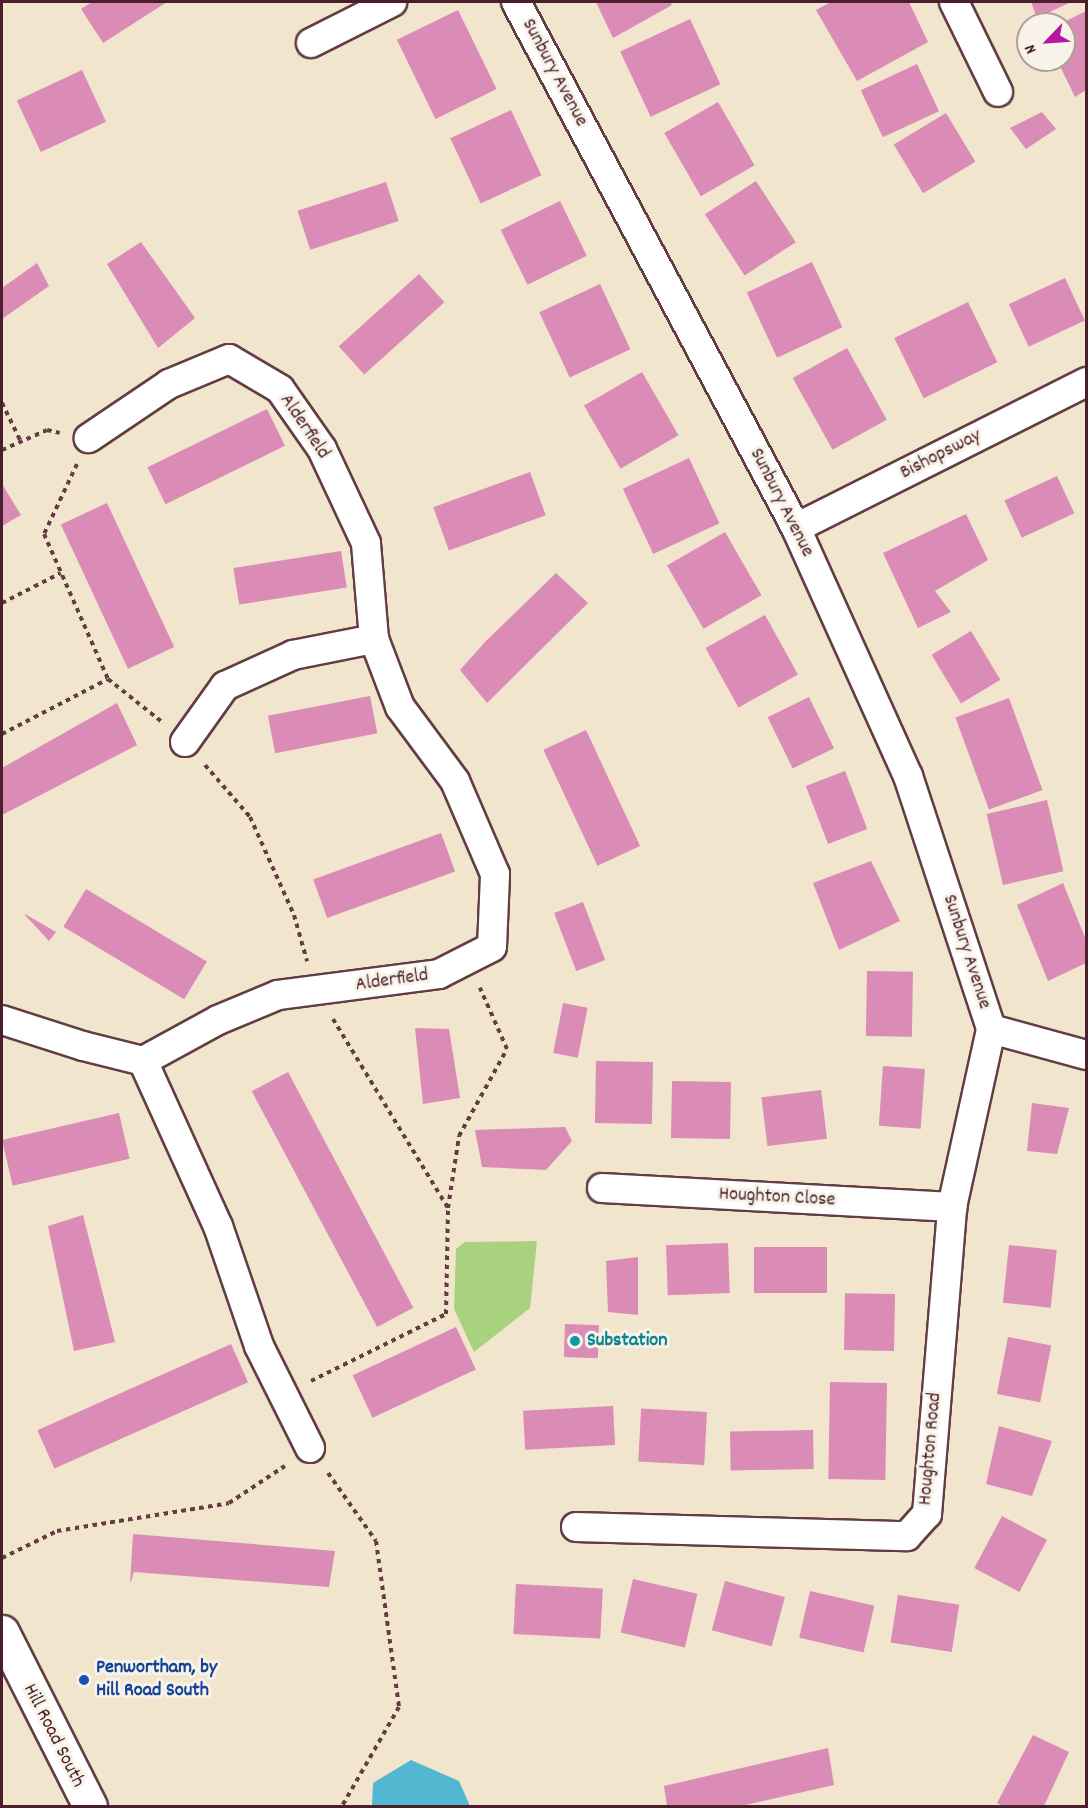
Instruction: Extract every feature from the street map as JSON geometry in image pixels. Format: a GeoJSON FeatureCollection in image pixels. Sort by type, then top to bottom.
{"type":"FeatureCollection","features":[{"type":"Feature","properties":{"kind":"street"},"geometry":{"type":"LineString","coordinates":[[311,43],[392,2]]}},
{"type":"Feature","properties":{"kind":"street","name":"Sunbury Avenue"},"geometry":{"type":"LineString","coordinates":[[516,2],[796,528],[908,777],[991,1029]]}},
{"type":"Feature","properties":{"kind":"street"},"geometry":{"type":"LineString","coordinates":[[954,2],[999,92]]}},
{"type":"Feature","properties":{"kind":"street","name":"Alderfield"},"geometry":{"type":"LineString","coordinates":[[89,438],[169,384],[229,359],[280,389],[322,449],[366,543],[374,639],[400,707],[454,781],[495,874],[492,947],[439,974],[278,995],[218,1020],[143,1061]]}},
{"type":"Feature","properties":{"kind":"street","name":"Bishopsway"},"geometry":{"type":"LineString","coordinates":[[796,528],[1086,382]]}},
{"type":"Feature","properties":{"kind":"street"},"geometry":{"type":"LineString","coordinates":[[186,741],[225,686],[292,655],[374,639]]}},
{"type":"Feature","properties":{"kind":"street"},"geometry":{"type":"LineString","coordinates":[[2,1020],[83,1046],[143,1061],[218,1226],[259,1346],[310,1448]]}},
{"type":"Feature","properties":{"kind":"street"},"geometry":{"type":"LineString","coordinates":[[991,1029],[1086,1055]]}},
{"type":"Feature","properties":{"kind":"street","name":"Houghton Road"},"geometry":{"type":"LineString","coordinates":[[576,1527],[908,1536],[927,1514],[952,1208],[991,1029]]}},
{"type":"Feature","properties":{"kind":"street","name":"Houghton Close"},"geometry":{"type":"LineString","coordinates":[[602,1188],[952,1208]]}},
{"type":"Feature","properties":{"kind":"street","name":"Hill Road South"},"geometry":{"type":"LineString","coordinates":[[2,1632],[90,1806]]}},
{"type":"Feature","properties":{"kind":"path"},"geometry":{"type":"LineString","coordinates":[[2,404],[21,442]]}},
{"type":"Feature","properties":{"kind":"path"},"geometry":{"type":"LineString","coordinates":[[2,450],[47,430],[89,438],[44,534],[108,679],[186,741],[250,817],[294,915],[316,991],[448,1208]]}},
{"type":"Feature","properties":{"kind":"path"},"geometry":{"type":"LineString","coordinates":[[2,603],[61,573]]}},
{"type":"Feature","properties":{"kind":"path"},"geometry":{"type":"LineString","coordinates":[[2,734],[108,679]]}},
{"type":"Feature","properties":{"kind":"path"},"geometry":{"type":"LineString","coordinates":[[283,1395],[446,1314],[448,1208],[459,1136],[507,1049],[468,959]]}},
{"type":"Feature","properties":{"kind":"path"},"geometry":{"type":"LineString","coordinates":[[2,1558],[57,1531],[229,1503],[310,1448],[376,1541],[399,1707],[342,1806]]}},
{"type":"Feature","properties":{"kind":"green space"},"geometry":{"type":"Polygon","coordinates":[[[537,1241],[530,1308],[474,1352],[454,1309],[456,1249],[465,1242],[537,1241]]]}},
{"type":"Feature","properties":{"kind":"water"},"geometry":{"type":"Polygon","coordinates":[[[411,1760],[459,1781],[470,1806],[372,1806],[373,1783],[411,1760]]]}},
{"type":"Feature","properties":{"kind":"building"},"geometry":{"type":"Polygon","coordinates":[[[92,2],[167,2],[103,43],[81,9],[92,2]]]}},
{"type":"Feature","properties":{"kind":"building"},"geometry":{"type":"Polygon","coordinates":[[[596,2],[670,2],[672,5],[613,38],[596,2]]]}},
{"type":"Feature","properties":{"kind":"building"},"geometry":{"type":"Polygon","coordinates":[[[831,2],[909,2],[928,42],[857,81],[816,10],[831,2]]]}},
{"type":"Feature","properties":{"kind":"building"},"geometry":{"type":"Polygon","coordinates":[[[1031,2],[1071,2],[1050,12],[1035,12],[1031,2]]]}},
{"type":"Feature","properties":{"kind":"building"},"geometry":{"type":"Polygon","coordinates":[[[458,10],[497,89],[435,119],[397,40],[458,10]]]}},
{"type":"Feature","properties":{"kind":"building"},"geometry":{"type":"Polygon","coordinates":[[[1086,11],[1086,90],[1075,97],[1063,72],[1076,72],[1076,16],[1086,11]]]}},
{"type":"Feature","properties":{"kind":"building"},"geometry":{"type":"Polygon","coordinates":[[[690,19],[720,84],[651,117],[620,52],[690,19]]]}},
{"type":"Feature","properties":{"kind":"building"},"geometry":{"type":"Polygon","coordinates":[[[917,64],[939,111],[883,137],[861,90],[917,64]]]}},
{"type":"Feature","properties":{"kind":"building"},"geometry":{"type":"Polygon","coordinates":[[[82,70],[106,122],[41,152],[17,100],[82,70]]]}},
{"type":"Feature","properties":{"kind":"building"},"geometry":{"type":"Polygon","coordinates":[[[718,102],[754,165],[701,196],[664,133],[718,102]]]}},
{"type":"Feature","properties":{"kind":"building"},"geometry":{"type":"Polygon","coordinates":[[[511,110],[541,175],[481,204],[450,138],[511,110]]]}},
{"type":"Feature","properties":{"kind":"building"},"geometry":{"type":"Polygon","coordinates":[[[1042,112],[1056,129],[1026,149],[1010,128],[1042,112]]]}},
{"type":"Feature","properties":{"kind":"building"},"geometry":{"type":"Polygon","coordinates":[[[946,113],[975,162],[923,193],[894,144],[946,113]]]}},
{"type":"Feature","properties":{"kind":"building"},"geometry":{"type":"Polygon","coordinates":[[[756,181],[796,242],[745,275],[705,214],[756,181]]]}},
{"type":"Feature","properties":{"kind":"building"},"geometry":{"type":"Polygon","coordinates":[[[386,182],[399,221],[310,250],[298,211],[386,182]]]}},
{"type":"Feature","properties":{"kind":"building"},"geometry":{"type":"Polygon","coordinates":[[[560,201],[587,256],[527,285],[501,230],[560,201]]]}},
{"type":"Feature","properties":{"kind":"building"},"geometry":{"type":"Polygon","coordinates":[[[141,242],[195,318],[158,348],[107,264],[141,242]]]}},
{"type":"Feature","properties":{"kind":"building"},"geometry":{"type":"Polygon","coordinates":[[[812,262],[842,327],[777,358],[747,292],[812,262]]]}},
{"type":"Feature","properties":{"kind":"building"},"geometry":{"type":"Polygon","coordinates":[[[37,263],[49,286],[2,319],[2,288],[37,263]]]}},
{"type":"Feature","properties":{"kind":"building"},"geometry":{"type":"Polygon","coordinates":[[[419,274],[444,302],[364,375],[339,346],[419,274]]]}},
{"type":"Feature","properties":{"kind":"building"},"geometry":{"type":"Polygon","coordinates":[[[1065,278],[1085,321],[1029,347],[1009,304],[1065,278]]]}},
{"type":"Feature","properties":{"kind":"building"},"geometry":{"type":"Polygon","coordinates":[[[600,284],[630,349],[570,378],[539,312],[600,284]]]}},
{"type":"Feature","properties":{"kind":"building"},"geometry":{"type":"Polygon","coordinates":[[[968,302],[997,362],[924,398],[894,338],[968,302]]]}},
{"type":"Feature","properties":{"kind":"building"},"geometry":{"type":"Polygon","coordinates":[[[847,348],[887,420],[833,450],[793,378],[847,348]]]}},
{"type":"Feature","properties":{"kind":"building"},"geometry":{"type":"Polygon","coordinates":[[[642,372],[678,435],[620,469],[584,406],[642,372]]]}},
{"type":"Feature","properties":{"kind":"building"},"geometry":{"type":"Polygon","coordinates":[[[267,409],[285,446],[165,504],[147,467],[267,409]]]}},
{"type":"Feature","properties":{"kind":"building"},"geometry":{"type":"Polygon","coordinates":[[[689,458],[719,523],[653,554],[623,489],[689,458]]]}},
{"type":"Feature","properties":{"kind":"building"},"geometry":{"type":"Polygon","coordinates":[[[530,472],[546,515],[449,550],[433,507],[530,472]]]}},
{"type":"Feature","properties":{"kind":"building"},"geometry":{"type":"Polygon","coordinates":[[[1057,476],[1074,513],[1022,538],[1004,501],[1057,476]]]}},
{"type":"Feature","properties":{"kind":"building"},"geometry":{"type":"Polygon","coordinates":[[[2,484],[21,515],[2,526],[2,484]]]}},
{"type":"Feature","properties":{"kind":"building"},"geometry":{"type":"Polygon","coordinates":[[[107,503],[174,647],[128,669],[61,525],[107,503]]]}},
{"type":"Feature","properties":{"kind":"building"},"geometry":{"type":"Polygon","coordinates":[[[966,514],[988,560],[935,591],[951,612],[918,628],[883,553],[966,514]]]}},
{"type":"Feature","properties":{"kind":"building"},"geometry":{"type":"Polygon","coordinates":[[[725,532],[762,595],[703,629],[667,566],[725,532]]]}},
{"type":"Feature","properties":{"kind":"building"},"geometry":{"type":"Polygon","coordinates":[[[341,551],[347,588],[239,605],[233,568],[341,551]]]}},
{"type":"Feature","properties":{"kind":"building"},"geometry":{"type":"Polygon","coordinates":[[[556,573],[588,603],[487,703],[460,670],[486,641],[556,573]]]}},
{"type":"Feature","properties":{"kind":"building"},"geometry":{"type":"Polygon","coordinates":[[[765,615],[798,674],[738,707],[706,648],[765,615]]]}},
{"type":"Feature","properties":{"kind":"building"},"geometry":{"type":"Polygon","coordinates":[[[971,631],[1000,680],[961,704],[932,655],[971,631]]]}},
{"type":"Feature","properties":{"kind":"building"},"geometry":{"type":"Polygon","coordinates":[[[370,696],[377,733],[275,753],[268,716],[370,696]]]}},
{"type":"Feature","properties":{"kind":"building"},"geometry":{"type":"Polygon","coordinates":[[[809,697],[834,748],[793,768],[768,717],[809,697]]]}},
{"type":"Feature","properties":{"kind":"building"},"geometry":{"type":"Polygon","coordinates":[[[1009,698],[1043,790],[989,810],[955,717],[1009,698]]]}},
{"type":"Feature","properties":{"kind":"building"},"geometry":{"type":"Polygon","coordinates":[[[117,703],[137,745],[2,815],[2,768],[117,703]]]}},
{"type":"Feature","properties":{"kind":"building"},"geometry":{"type":"Polygon","coordinates":[[[586,730],[640,846],[597,866],[543,750],[586,730]]]}},
{"type":"Feature","properties":{"kind":"building"},"geometry":{"type":"Polygon","coordinates":[[[845,771],[867,829],[828,844],[806,786],[845,771]]]}},
{"type":"Feature","properties":{"kind":"building"},"geometry":{"type":"Polygon","coordinates":[[[1047,800],[1063,871],[1003,885],[987,814],[1047,800]]]}},
{"type":"Feature","properties":{"kind":"building"},"geometry":{"type":"Polygon","coordinates":[[[441,833],[455,872],[327,918],[313,880],[441,833]]]}},
{"type":"Feature","properties":{"kind":"building"},"geometry":{"type":"Polygon","coordinates":[[[871,861],[900,921],[839,950],[813,883],[871,861]]]}},
{"type":"Feature","properties":{"kind":"building"},"geometry":{"type":"Polygon","coordinates":[[[1063,883],[1086,940],[1086,963],[1048,981],[1017,905],[1063,883]]]}},
{"type":"Feature","properties":{"kind":"building"},"geometry":{"type":"Polygon","coordinates":[[[86,889],[207,962],[184,999],[63,927],[86,889]]]}},
{"type":"Feature","properties":{"kind":"building"},"geometry":{"type":"Polygon","coordinates":[[[583,902],[605,960],[576,971],[554,913],[583,902]]]}},
{"type":"Feature","properties":{"kind":"building"},"geometry":{"type":"Polygon","coordinates":[[[25,915],[56,932],[49,941],[25,915]]]}},
{"type":"Feature","properties":{"kind":"building"},"geometry":{"type":"Polygon","coordinates":[[[867,971],[913,972],[912,1037],[866,1036],[867,971]]]}},
{"type":"Feature","properties":{"kind":"building"},"geometry":{"type":"Polygon","coordinates":[[[563,1003],[588,1008],[578,1058],[553,1053],[563,1003]]]}},
{"type":"Feature","properties":{"kind":"building"},"geometry":{"type":"Polygon","coordinates":[[[415,1028],[449,1029],[460,1098],[423,1104],[415,1028]]]}},
{"type":"Feature","properties":{"kind":"building"},"geometry":{"type":"Polygon","coordinates":[[[596,1061],[653,1062],[652,1124],[595,1123],[596,1061]]]}},
{"type":"Feature","properties":{"kind":"building"},"geometry":{"type":"Polygon","coordinates":[[[883,1066],[925,1069],[921,1129],[879,1126],[883,1066]]]}},
{"type":"Feature","properties":{"kind":"building"},"geometry":{"type":"Polygon","coordinates":[[[288,1072],[413,1308],[377,1327],[252,1091],[288,1072]]]}},
{"type":"Feature","properties":{"kind":"building"},"geometry":{"type":"Polygon","coordinates":[[[672,1081],[731,1082],[730,1139],[671,1138],[672,1081]]]}},
{"type":"Feature","properties":{"kind":"building"},"geometry":{"type":"Polygon","coordinates":[[[821,1090],[827,1139],[767,1146],[761,1097],[821,1090]]]}},
{"type":"Feature","properties":{"kind":"building"},"geometry":{"type":"Polygon","coordinates":[[[1032,1103],[1069,1108],[1057,1154],[1027,1151],[1032,1103]]]}},
{"type":"Feature","properties":{"kind":"building"},"geometry":{"type":"Polygon","coordinates":[[[119,1113],[130,1159],[13,1186],[2,1140],[119,1113]]]}},
{"type":"Feature","properties":{"kind":"building"},"geometry":{"type":"Polygon","coordinates":[[[565,1127],[572,1141],[546,1170],[482,1167],[475,1130],[565,1127]]]}},
{"type":"Feature","properties":{"kind":"building"},"geometry":{"type":"Polygon","coordinates":[[[83,1215],[115,1342],[74,1351],[48,1226],[83,1215]]]}},
{"type":"Feature","properties":{"kind":"building"},"geometry":{"type":"Polygon","coordinates":[[[728,1243],[730,1293],[668,1295],[666,1245],[728,1243]]]}},
{"type":"Feature","properties":{"kind":"building"},"geometry":{"type":"Polygon","coordinates":[[[1009,1245],[1057,1250],[1051,1308],[1003,1303],[1009,1245]]]}},
{"type":"Feature","properties":{"kind":"building"},"geometry":{"type":"Polygon","coordinates":[[[754,1247],[827,1247],[827,1293],[754,1293],[754,1247]]]}},
{"type":"Feature","properties":{"kind":"building"},"geometry":{"type":"Polygon","coordinates":[[[638,1257],[638,1315],[608,1312],[606,1261],[638,1257]]]}},
{"type":"Feature","properties":{"kind":"building"},"geometry":{"type":"Polygon","coordinates":[[[845,1293],[895,1294],[894,1351],[844,1350],[845,1293]]]}},
{"type":"Feature","properties":{"kind":"building"},"geometry":{"type":"Polygon","coordinates":[[[565,1324],[599,1325],[598,1358],[564,1357],[565,1324]]]}},
{"type":"Feature","properties":{"kind":"building"},"geometry":{"type":"Polygon","coordinates":[[[456,1327],[476,1370],[373,1418],[353,1375],[456,1327]]]}},
{"type":"Feature","properties":{"kind":"building"},"geometry":{"type":"Polygon","coordinates":[[[1008,1337],[1051,1345],[1040,1402],[997,1394],[1008,1337]]]}},
{"type":"Feature","properties":{"kind":"building"},"geometry":{"type":"Polygon","coordinates":[[[231,1344],[248,1382],[54,1469],[37,1430],[231,1344]]]}},
{"type":"Feature","properties":{"kind":"building"},"geometry":{"type":"Polygon","coordinates":[[[830,1382],[887,1383],[885,1480],[828,1479],[830,1382]]]}},
{"type":"Feature","properties":{"kind":"building"},"geometry":{"type":"Polygon","coordinates":[[[613,1406],[615,1445],[525,1450],[523,1411],[613,1406]]]}},
{"type":"Feature","properties":{"kind":"building"},"geometry":{"type":"Polygon","coordinates":[[[641,1409],[707,1412],[704,1465],[638,1461],[641,1409]]]}},
{"type":"Feature","properties":{"kind":"building"},"geometry":{"type":"Polygon","coordinates":[[[999,1426],[1052,1441],[1032,1496],[986,1484],[999,1426]]]}},
{"type":"Feature","properties":{"kind":"building"},"geometry":{"type":"Polygon","coordinates":[[[813,1430],[814,1469],[731,1470],[730,1431],[813,1430]]]}},
{"type":"Feature","properties":{"kind":"building"},"geometry":{"type":"Polygon","coordinates":[[[1002,1516],[1047,1540],[1019,1592],[974,1568],[1002,1516]]]}},
{"type":"Feature","properties":{"kind":"building"},"geometry":{"type":"Polygon","coordinates":[[[133,1534],[335,1551],[329,1587],[134,1572],[130,1584],[133,1534]]]}},
{"type":"Feature","properties":{"kind":"building"},"geometry":{"type":"Polygon","coordinates":[[[633,1579],[697,1594],[685,1647],[621,1633],[633,1579]]]}},
{"type":"Feature","properties":{"kind":"building"},"geometry":{"type":"Polygon","coordinates":[[[725,1581],[785,1597],[772,1646],[712,1630],[725,1581]]]}},
{"type":"Feature","properties":{"kind":"building"},"geometry":{"type":"Polygon","coordinates":[[[516,1584],[603,1589],[600,1638],[513,1634],[516,1584]]]}},
{"type":"Feature","properties":{"kind":"building"},"geometry":{"type":"Polygon","coordinates":[[[810,1591],[874,1606],[864,1653],[799,1638],[810,1591]]]}},
{"type":"Feature","properties":{"kind":"building"},"geometry":{"type":"Polygon","coordinates":[[[898,1595],[959,1605],[952,1652],[890,1642],[898,1595]]]}},
{"type":"Feature","properties":{"kind":"building"},"geometry":{"type":"Polygon","coordinates":[[[1033,1735],[1069,1752],[1044,1806],[1003,1806],[997,1803],[1033,1735]]]}},
{"type":"Feature","properties":{"kind":"building"},"geometry":{"type":"Polygon","coordinates":[[[828,1748],[834,1785],[741,1806],[667,1806],[664,1786],[828,1748]]]}},
{"type":"Feature","properties":{"kind":"place","name":"Substation"},"geometry":{"type":"Point","coordinates":[575,1341]}},
{"type":"Feature","properties":{"kind":"place","name":"Penwortham, by Hill Road South"},"geometry":{"type":"Point","coordinates":[84,1680]}}]}
